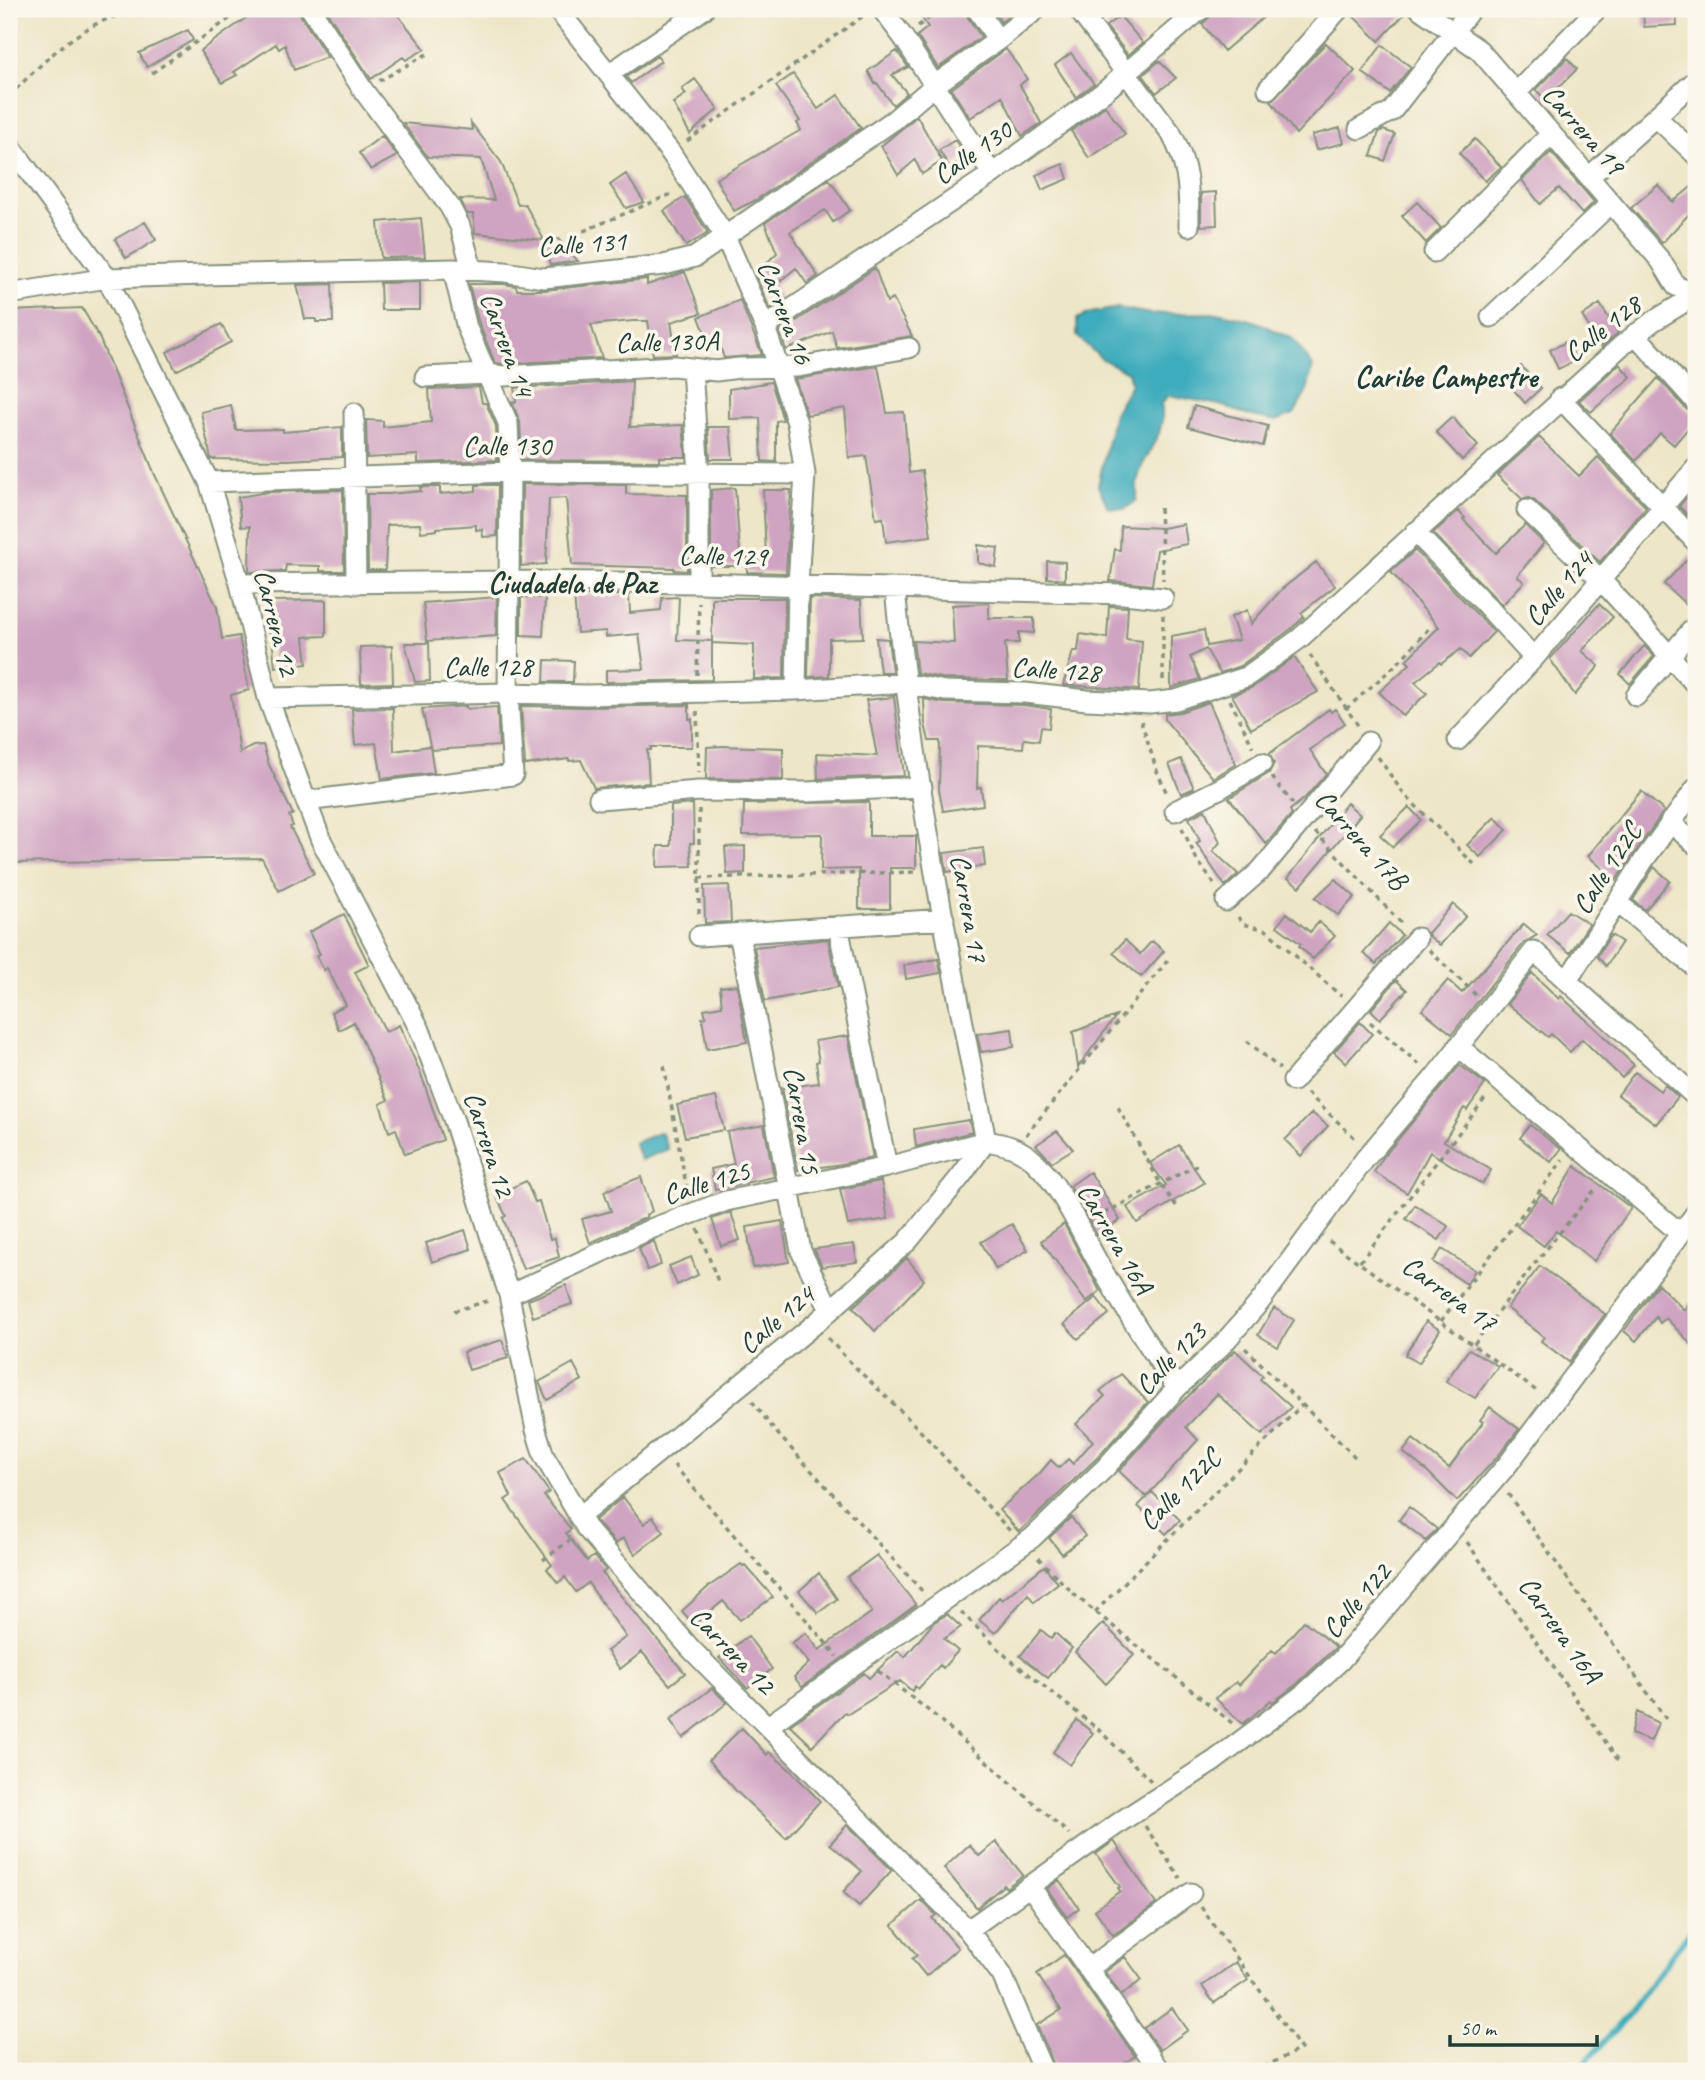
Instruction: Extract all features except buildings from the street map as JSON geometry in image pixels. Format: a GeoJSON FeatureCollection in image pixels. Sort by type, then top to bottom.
{"type":"FeatureCollection","features":[{"type":"Feature","properties":{"kind":"street","name":"Carrera 14"},"geometry":{"type":"LineString","coordinates":[[306,801],[513,775],[508,692],[508,424],[467,328],[460,226],[450,207],[363,90],[311,9]]}},
{"type":"Feature","properties":{"kind":"street","name":"Carrera 16"},"geometry":{"type":"LineString","coordinates":[[557,9],[671,153],[725,236],[765,327],[797,423],[805,474],[798,584],[796,690]]}},
{"type":"Feature","properties":{"kind":"street"},"geometry":{"type":"LineString","coordinates":[[608,74],[704,9]]}},
{"type":"Feature","properties":{"kind":"street"},"geometry":{"type":"LineString","coordinates":[[882,9],[992,174]]}},
{"type":"Feature","properties":{"kind":"street"},"geometry":{"type":"LineString","coordinates":[[977,9],[998,40]]}},
{"type":"Feature","properties":{"kind":"street","name":"Calle 131"},"geometry":{"type":"LineString","coordinates":[[9,294],[107,278],[463,269],[544,278],[664,264],[695,257],[894,120],[935,85],[1037,9]]}},
{"type":"Feature","properties":{"kind":"street"},"geometry":{"type":"LineString","coordinates":[[1078,9],[1180,149],[1187,168],[1189,226]]}},
{"type":"Feature","properties":{"kind":"street","name":"Calle 130"},"geometry":{"type":"LineString","coordinates":[[765,327],[992,174],[1126,73],[1201,9]]}},
{"type":"Feature","properties":{"kind":"street"},"geometry":{"type":"LineString","coordinates":[[1268,89],[1339,9]]}},
{"type":"Feature","properties":{"kind":"street","name":"Carrera 19"},"geometry":{"type":"LineString","coordinates":[[1420,9],[1479,50],[1661,261],[1676,286],[1696,295]]}},
{"type":"Feature","properties":{"kind":"street"},"geometry":{"type":"LineString","coordinates":[[1359,129],[1391,111],[1471,9]]}},
{"type":"Feature","properties":{"kind":"street"},"geometry":{"type":"LineString","coordinates":[[1516,93],[1597,9]]}},
{"type":"Feature","properties":{"kind":"street"},"geometry":{"type":"LineString","coordinates":[[1589,177],[1696,80]]}},
{"type":"Feature","properties":{"kind":"street"},"geometry":{"type":"LineString","coordinates":[[1656,117],[1696,155]]}},
{"type":"Feature","properties":{"kind":"street"},"geometry":{"type":"LineString","coordinates":[[1434,252],[1551,134]]}},
{"type":"Feature","properties":{"kind":"street","name":"Carrera 12"},"geometry":{"type":"LineString","coordinates":[[9,144],[107,278],[209,482],[240,584],[268,698],[306,801],[321,840],[421,1030],[454,1121],[509,1295],[536,1430],[544,1456],[583,1522],[691,1649],[968,1930],[1002,1975],[1043,2071]]}},
{"type":"Feature","properties":{"kind":"street"},"geometry":{"type":"LineString","coordinates":[[1491,317],[1611,203]]}},
{"type":"Feature","properties":{"kind":"street","name":"Calle 128"},"geometry":{"type":"LineString","coordinates":[[268,698],[508,692],[586,695],[796,690],[904,684],[945,691],[1025,693],[1087,700],[1150,703],[1176,700],[1246,677],[1299,639],[1560,398],[1635,334],[1696,295]]}},
{"type":"Feature","properties":{"kind":"street"},"geometry":{"type":"LineString","coordinates":[[1635,334],[1696,402]]}},
{"type":"Feature","properties":{"kind":"street","name":"Calle 130A"},"geometry":{"type":"LineString","coordinates":[[425,377],[487,374],[504,376],[674,366],[716,371],[798,367],[909,348]]}},
{"type":"Feature","properties":{"kind":"street"},"geometry":{"type":"LineString","coordinates":[[692,368],[699,475],[699,583]]}},
{"type":"Feature","properties":{"kind":"street"},"geometry":{"type":"LineString","coordinates":[[1560,398],[1696,542]]}},
{"type":"Feature","properties":{"kind":"street"},"geometry":{"type":"LineString","coordinates":[[354,413],[356,584]]}},
{"type":"Feature","properties":{"kind":"street","name":"Calle 124"},"geometry":{"type":"LineString","coordinates":[[1458,740],[1534,659],[1696,468]]}},
{"type":"Feature","properties":{"kind":"street","name":"Calle 130"},"geometry":{"type":"LineString","coordinates":[[209,482],[510,472],[805,474]]}},
{"type":"Feature","properties":{"kind":"street"},"geometry":{"type":"LineString","coordinates":[[1527,510],[1601,580],[1696,685]]}},
{"type":"Feature","properties":{"kind":"street"},"geometry":{"type":"LineString","coordinates":[[1415,532],[1534,659]]}},
{"type":"Feature","properties":{"kind":"street","name":"Calle 129"},"geometry":{"type":"LineString","coordinates":[[240,584],[798,584],[1163,598]]}},
{"type":"Feature","properties":{"kind":"street","name":"Carrera 17"},"geometry":{"type":"LineString","coordinates":[[895,589],[904,684],[935,871],[986,1141]]}},
{"type":"Feature","properties":{"kind":"street"},"geometry":{"type":"LineString","coordinates":[[1636,696],[1696,625]]}},
{"type":"Feature","properties":{"kind":"street"},"geometry":{"type":"LineString","coordinates":[[1226,901],[1261,870],[1368,742]]}},
{"type":"Feature","properties":{"kind":"street"},"geometry":{"type":"LineString","coordinates":[[1175,811],[1262,764]]}},
{"type":"Feature","properties":{"kind":"street"},"geometry":{"type":"LineString","coordinates":[[599,799],[699,791],[806,792],[922,787]]}},
{"type":"Feature","properties":{"kind":"street","name":"Calle 122C"},"geometry":{"type":"LineString","coordinates":[[1567,981],[1670,822],[1696,788]]}},
{"type":"Feature","properties":{"kind":"street"},"geometry":{"type":"LineString","coordinates":[[1670,822],[1696,845]]}},
{"type":"Feature","properties":{"kind":"street"},"geometry":{"type":"LineString","coordinates":[[1617,902],[1696,968]]}},
{"type":"Feature","properties":{"kind":"street"},"geometry":{"type":"LineString","coordinates":[[699,936],[944,919]]}},
{"type":"Feature","properties":{"kind":"street"},"geometry":{"type":"LineString","coordinates":[[838,926],[887,1167]]}},
{"type":"Feature","properties":{"kind":"street","name":"Carrera 15"},"geometry":{"type":"LineString","coordinates":[[739,933],[801,1251],[830,1310]]}},
{"type":"Feature","properties":{"kind":"street"},"geometry":{"type":"LineString","coordinates":[[1293,1081],[1417,938]]}},
{"type":"Feature","properties":{"kind":"street","name":"Calle 123"},"geometry":{"type":"LineString","coordinates":[[768,1726],[1032,1538],[1105,1468],[1259,1303],[1370,1152],[1534,951],[1567,981]]}},
{"type":"Feature","properties":{"kind":"street"},"geometry":{"type":"LineString","coordinates":[[1567,981],[1696,1097]]}},
{"type":"Feature","properties":{"kind":"street"},"geometry":{"type":"LineString","coordinates":[[1458,1046],[1680,1233]]}},
{"type":"Feature","properties":{"kind":"street","name":"Calle 124"},"geometry":{"type":"LineString","coordinates":[[583,1522],[661,1450],[830,1310],[908,1241],[986,1141]]}},
{"type":"Feature","properties":{"kind":"street","name":"Calle 125"},"geometry":{"type":"LineString","coordinates":[[509,1295],[653,1228],[726,1201],[887,1167],[986,1141]]}},
{"type":"Feature","properties":{"kind":"street","name":"Carrera 16A"},"geometry":{"type":"LineString","coordinates":[[986,1141],[1016,1148],[1035,1162],[1051,1182],[1121,1303],[1177,1388]]}},
{"type":"Feature","properties":{"kind":"street","name":"Calle 122"},"geometry":{"type":"LineString","coordinates":[[968,1930],[1248,1736],[1305,1693],[1331,1669],[1496,1478],[1696,1213]]}},
{"type":"Feature","properties":{"kind":"street"},"geometry":{"type":"LineString","coordinates":[[1030,1886],[1160,2071]]}},
{"type":"Feature","properties":{"kind":"street"},"geometry":{"type":"LineString","coordinates":[[1088,1969],[1191,1893]]}},
{"type":"Feature","properties":{"kind":"path"},"geometry":{"type":"LineString","coordinates":[[9,96],[61,47],[85,30],[115,16],[148,9]]}},
{"type":"Feature","properties":{"kind":"path"},"geometry":{"type":"LineString","coordinates":[[671,153],[873,9]]}},
{"type":"Feature","properties":{"kind":"path"},"geometry":{"type":"LineString","coordinates":[[903,37],[942,9]]}},
{"type":"Feature","properties":{"kind":"path"},"geometry":{"type":"LineString","coordinates":[[152,73],[239,10]]}},
{"type":"Feature","properties":{"kind":"path"},"geometry":{"type":"LineString","coordinates":[[363,90],[429,53]]}},
{"type":"Feature","properties":{"kind":"path"},"geometry":{"type":"LineString","coordinates":[[574,235],[692,186]]}},
{"type":"Feature","properties":{"kind":"path"},"geometry":{"type":"LineString","coordinates":[[699,583],[699,936]]}},
{"type":"Feature","properties":{"kind":"path"},"geometry":{"type":"LineString","coordinates":[[1346,709],[1398,663],[1429,628]]}},
{"type":"Feature","properties":{"kind":"path","name":"Carrera 17B"},"geometry":{"type":"LineString","coordinates":[[1223,686],[1262,764],[1318,836],[1488,1007]]}},
{"type":"Feature","properties":{"kind":"path"},"geometry":{"type":"LineString","coordinates":[[699,878],[935,871]]}},
{"type":"Feature","properties":{"kind":"path"},"geometry":{"type":"LineString","coordinates":[[1016,1148],[1168,961]]}},
{"type":"Feature","properties":{"kind":"path"},"geometry":{"type":"LineString","coordinates":[[1247,1041],[1370,1152]]}},
{"type":"Feature","properties":{"kind":"path"},"geometry":{"type":"LineString","coordinates":[[664,1066],[692,1213],[719,1284]]}},
{"type":"Feature","properties":{"kind":"path"},"geometry":{"type":"LineString","coordinates":[[1360,1263],[1499,1080]]}},
{"type":"Feature","properties":{"kind":"path"},"geometry":{"type":"LineString","coordinates":[[1118,1107],[1160,1183],[1179,1210]]}},
{"type":"Feature","properties":{"kind":"path"},"geometry":{"type":"LineString","coordinates":[[1441,1321],[1575,1144]]}},
{"type":"Feature","properties":{"kind":"path"},"geometry":{"type":"LineString","coordinates":[[1077,1227],[1197,1166]]}},
{"type":"Feature","properties":{"kind":"path"},"geometry":{"type":"LineString","coordinates":[[1474,1345],[1532,1267],[1609,1173]]}},
{"type":"Feature","properties":{"kind":"path","name":"Carrera 17"},"geometry":{"type":"LineString","coordinates":[[1313,1229],[1554,1404]]}},
{"type":"Feature","properties":{"kind":"path"},"geometry":{"type":"LineString","coordinates":[[454,1311],[509,1295]]}},
{"type":"Feature","properties":{"kind":"path"},"geometry":{"type":"LineString","coordinates":[[1231,1334],[1354,1457]]}},
{"type":"Feature","properties":{"kind":"path"},"geometry":{"type":"LineString","coordinates":[[740,1385],[775,1431],[941,1602],[1099,1730],[1164,1793]]}},
{"type":"Feature","properties":{"kind":"path","name":"Calle 122C"},"geometry":{"type":"LineString","coordinates":[[1096,1612],[1302,1405]]}},
{"type":"Feature","properties":{"kind":"path"},"geometry":{"type":"LineString","coordinates":[[661,1450],[855,1664],[934,1715],[1084,1848]]}},
{"type":"Feature","properties":{"kind":"path"},"geometry":{"type":"LineString","coordinates":[[1496,1478],[1666,1719]]}},
{"type":"Feature","properties":{"kind":"path"},"geometry":{"type":"LineString","coordinates":[[543,1560],[583,1522]]}},
{"type":"Feature","properties":{"kind":"path","name":"Carrera 16A"},"geometry":{"type":"LineString","coordinates":[[1456,1526],[1620,1763]]}},
{"type":"Feature","properties":{"kind":"path"},"geometry":{"type":"LineString","coordinates":[[1135,1812],[1301,2049],[1255,2071]]}},
{"type":"Feature","properties":{"kind":"water"},"geometry":{"type":"Polygon","coordinates":[[[1118,308],[1151,314],[1222,313],[1254,321],[1293,339],[1313,366],[1307,391],[1294,414],[1276,421],[1220,405],[1169,395],[1161,403],[1161,426],[1140,472],[1137,500],[1125,509],[1108,507],[1098,486],[1114,413],[1131,384],[1128,372],[1102,359],[1077,336],[1077,319],[1091,313],[1118,308]]]}},
{"type":"Feature","properties":{"kind":"water"},"geometry":{"type":"Polygon","coordinates":[[[661,1132],[668,1149],[641,1160],[634,1143],[661,1132]]]}},
{"type":"Feature","properties":{"kind":"waterway"},"geometry":{"type":"LineString","coordinates":[[1578,2071],[1627,2016],[1696,1923]]}},
{"type":"Feature","properties":{"kind":"district","name":"Caribe Campestre"},"geometry":{"type":"Point","coordinates":[1446,377]}},
{"type":"Feature","properties":{"kind":"district","name":"Ciudadela de Paz"},"geometry":{"type":"Point","coordinates":[572,583]}}]}
